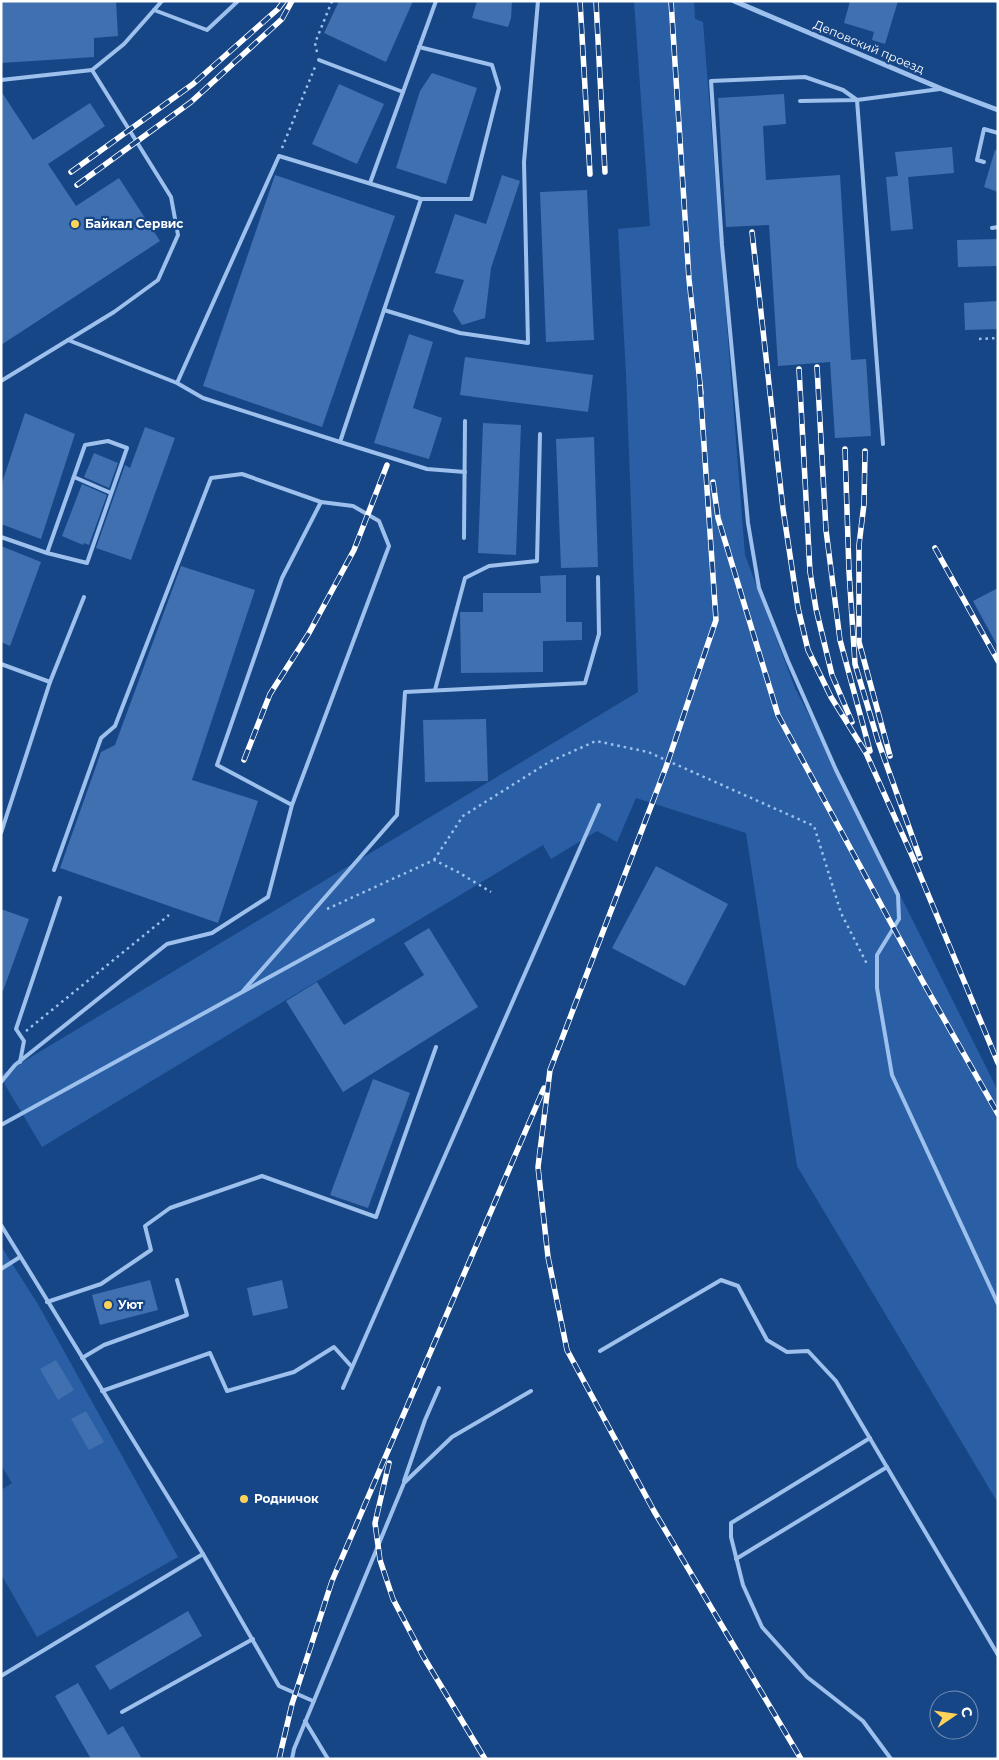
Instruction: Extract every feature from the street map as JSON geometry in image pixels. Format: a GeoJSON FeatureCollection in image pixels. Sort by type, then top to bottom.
{"type":"FeatureCollection","features":[{"type":"Feature","properties":{"kind":"street","name":"Деповский проезд"},"geometry":{"type":"LineString","coordinates":[[734,1],[942,89],[998,110]]}},
{"type":"Feature","properties":{"kind":"lane"},"geometry":{"type":"LineString","coordinates":[[1,80],[92,70],[124,44],[162,1]]}},
{"type":"Feature","properties":{"kind":"lane"},"geometry":{"type":"LineString","coordinates":[[154,10],[207,30],[238,1]]}},
{"type":"Feature","properties":{"kind":"lane"},"geometry":{"type":"LineString","coordinates":[[370,183],[436,1]]}},
{"type":"Feature","properties":{"kind":"lane"},"geometry":{"type":"LineString","coordinates":[[384,310],[460,333],[528,344],[524,162],[538,1]]}},
{"type":"Feature","properties":{"kind":"lane"},"geometry":{"type":"LineString","coordinates":[[177,383],[279,156],[421,198],[471,199],[499,88],[492,65],[419,47]]}},
{"type":"Feature","properties":{"kind":"lane"},"geometry":{"type":"LineString","coordinates":[[318,60],[403,92]]}},
{"type":"Feature","properties":{"kind":"lane"},"geometry":{"type":"LineString","coordinates":[[1,381],[114,312],[158,280],[178,235],[172,197],[92,70]]}},
{"type":"Feature","properties":{"kind":"lane"},"geometry":{"type":"LineString","coordinates":[[858,100],[843,90],[805,77],[711,81],[722,245],[748,523],[759,588],[788,661],[836,770],[898,895],[900,919],[877,955],[877,988],[892,1075],[998,1304]]}},
{"type":"Feature","properties":{"kind":"lane"},"geometry":{"type":"LineString","coordinates":[[800,101],[858,100],[942,89]]}},
{"type":"Feature","properties":{"kind":"lane"},"geometry":{"type":"LineString","coordinates":[[858,100],[883,444]]}},
{"type":"Feature","properties":{"kind":"lane"},"geometry":{"type":"LineString","coordinates":[[984,162],[977,160],[984,129],[998,133]]}},
{"type":"Feature","properties":{"kind":"lane"},"geometry":{"type":"LineString","coordinates":[[340,442],[421,198]]}},
{"type":"Feature","properties":{"kind":"lane"},"geometry":{"type":"LineString","coordinates":[[992,228],[998,227]]}},
{"type":"Feature","properties":{"kind":"lane"},"geometry":{"type":"LineString","coordinates":[[68,340],[177,383],[204,398],[427,469],[465,472]]}},
{"type":"Feature","properties":{"kind":"lane"},"geometry":{"type":"LineString","coordinates":[[464,538],[465,421]]}},
{"type":"Feature","properties":{"kind":"lane"},"geometry":{"type":"LineString","coordinates":[[435,690],[465,578],[489,566],[537,561],[540,434]]}},
{"type":"Feature","properties":{"kind":"lane"},"geometry":{"type":"LineString","coordinates":[[1,538],[47,553],[87,563],[127,448],[108,441],[85,445],[47,553]]}},
{"type":"Feature","properties":{"kind":"lane"},"geometry":{"type":"LineString","coordinates":[[1,1082],[20,1062],[167,944],[212,932],[268,897],[292,804],[389,546],[379,521],[353,506],[321,502],[242,474],[211,478],[115,726],[101,738],[54,870]]}},
{"type":"Feature","properties":{"kind":"lane"},"geometry":{"type":"LineString","coordinates":[[74,477],[111,493]]}},
{"type":"Feature","properties":{"kind":"lane"},"geometry":{"type":"LineString","coordinates":[[292,804],[217,765],[282,578],[321,502]]}},
{"type":"Feature","properties":{"kind":"lane"},"geometry":{"type":"LineString","coordinates":[[243,991],[397,815],[405,692],[585,683],[599,634],[598,577]]}},
{"type":"Feature","properties":{"kind":"lane"},"geometry":{"type":"LineString","coordinates":[[1,833],[50,682],[84,597]]}},
{"type":"Feature","properties":{"kind":"lane"},"geometry":{"type":"LineString","coordinates":[[1,664],[50,682]]}},
{"type":"Feature","properties":{"kind":"lane"},"geometry":{"type":"LineString","coordinates":[[343,1388],[599,805]]}},
{"type":"Feature","properties":{"kind":"lane"},"geometry":{"type":"LineString","coordinates":[[20,1062],[24,1041],[16,1029],[60,898]]}},
{"type":"Feature","properties":{"kind":"lane"},"geometry":{"type":"LineString","coordinates":[[1,1124],[373,920]]}},
{"type":"Feature","properties":{"kind":"lane"},"geometry":{"type":"LineString","coordinates":[[47,1302],[101,1284],[151,1250],[145,1226],[170,1208],[262,1176],[376,1217],[436,1047]]}},
{"type":"Feature","properties":{"kind":"lane"},"geometry":{"type":"LineString","coordinates":[[1,1225],[203,1554],[278,1686],[313,1701]]}},
{"type":"Feature","properties":{"kind":"lane"},"geometry":{"type":"LineString","coordinates":[[1,1269],[20,1257]]}},
{"type":"Feature","properties":{"kind":"lane"},"geometry":{"type":"LineString","coordinates":[[82,1358],[104,1345],[187,1314],[177,1280]]}},
{"type":"Feature","properties":{"kind":"lane"},"geometry":{"type":"LineString","coordinates":[[600,1351],[721,1280],[738,1286],[767,1340],[787,1352],[808,1351],[836,1381],[998,1655]]}},
{"type":"Feature","properties":{"kind":"lane"},"geometry":{"type":"LineString","coordinates":[[102,1391],[210,1353],[226,1391],[294,1372],[334,1347],[352,1367]]}},
{"type":"Feature","properties":{"kind":"lane"},"geometry":{"type":"LineString","coordinates":[[292,1759],[294,1749],[313,1701],[404,1483],[424,1420],[439,1388]]}},
{"type":"Feature","properties":{"kind":"lane"},"geometry":{"type":"LineString","coordinates":[[404,1483],[452,1437],[531,1391]]}},
{"type":"Feature","properties":{"kind":"lane"},"geometry":{"type":"LineString","coordinates":[[870,1438],[731,1523],[731,1537],[743,1585],[762,1627],[807,1677],[862,1721],[891,1759]]}},
{"type":"Feature","properties":{"kind":"lane"},"geometry":{"type":"LineString","coordinates":[[736,1558],[886,1467]]}},
{"type":"Feature","properties":{"kind":"lane"},"geometry":{"type":"LineString","coordinates":[[1,1676],[203,1554]]}},
{"type":"Feature","properties":{"kind":"lane"},"geometry":{"type":"LineString","coordinates":[[122,1712],[252,1638]]}},
{"type":"Feature","properties":{"kind":"lane"},"geometry":{"type":"LineString","coordinates":[[305,1721],[328,1759]]}},
{"type":"Feature","properties":{"kind":"path"},"geometry":{"type":"LineString","coordinates":[[279,156],[318,60],[315,43],[332,1]]}},
{"type":"Feature","properties":{"kind":"path"},"geometry":{"type":"LineString","coordinates":[[979,339],[998,338]]}},
{"type":"Feature","properties":{"kind":"path"},"geometry":{"type":"LineString","coordinates":[[326,909],[434,860],[463,816],[549,762],[596,741],[648,752],[814,826],[841,913],[870,971]]}},
{"type":"Feature","properties":{"kind":"path"},"geometry":{"type":"LineString","coordinates":[[434,860],[491,892]]}},
{"type":"Feature","properties":{"kind":"path"},"geometry":{"type":"LineString","coordinates":[[21,1036],[169,915]]}},
{"type":"Feature","properties":{"kind":"shaded area"},"geometry":{"type":"Polygon","coordinates":[[[634,1],[694,1],[695,19],[703,22],[745,555],[795,688],[998,1091],[998,1503],[797,1166],[746,833],[636,798],[617,842],[597,831],[551,859],[543,845],[42,1147],[1,1078],[1,1075],[638,692],[626,374],[618,229],[650,226],[634,1]]]}},
{"type":"Feature","properties":{"kind":"shaded area"},"geometry":{"type":"Polygon","coordinates":[[[1,1246],[39,1306],[178,1557],[37,1637],[1,1574],[1,1490],[12,1483],[1,1465],[1,1246]]]}},
{"type":"Feature","properties":{"kind":"building"},"geometry":{"type":"Polygon","coordinates":[[[1,1],[116,1],[118,36],[94,38],[94,57],[1,63],[1,1]]]}},
{"type":"Feature","properties":{"kind":"building"},"geometry":{"type":"Polygon","coordinates":[[[339,1],[413,1],[386,62],[324,33],[339,1]]]}},
{"type":"Feature","properties":{"kind":"building"},"geometry":{"type":"Polygon","coordinates":[[[477,1],[512,1],[511,18],[508,27],[472,18],[477,1]]]}},
{"type":"Feature","properties":{"kind":"building"},"geometry":{"type":"Polygon","coordinates":[[[850,1],[898,1],[885,44],[872,40],[874,32],[844,23],[850,1]]]}},
{"type":"Feature","properties":{"kind":"building"},"geometry":{"type":"Polygon","coordinates":[[[432,73],[477,88],[446,184],[396,168],[420,91],[432,73]]]}},
{"type":"Feature","properties":{"kind":"building"},"geometry":{"type":"Polygon","coordinates":[[[339,84],[384,104],[357,164],[312,144],[339,84]]]}},
{"type":"Feature","properties":{"kind":"building","name":"Байкал Сервис"},"geometry":{"type":"Polygon","coordinates":[[[1,91],[33,140],[90,103],[105,126],[48,164],[76,206],[119,178],[160,241],[1,345],[1,91]]]}},
{"type":"Feature","properties":{"kind":"building"},"geometry":{"type":"Polygon","coordinates":[[[784,94],[786,124],[763,126],[766,180],[840,175],[851,360],[866,359],[871,436],[835,438],[830,362],[778,366],[769,225],[726,227],[718,98],[784,94]]]}},
{"type":"Feature","properties":{"kind":"building"},"geometry":{"type":"Polygon","coordinates":[[[952,147],[954,173],[908,177],[913,229],[891,231],[886,177],[898,176],[895,152],[952,147]]]}},
{"type":"Feature","properties":{"kind":"building"},"geometry":{"type":"Polygon","coordinates":[[[995,150],[998,151],[998,192],[984,187],[995,150]]]}},
{"type":"Feature","properties":{"kind":"building"},"geometry":{"type":"Polygon","coordinates":[[[275,175],[395,216],[322,427],[203,386],[275,175]]]}},
{"type":"Feature","properties":{"kind":"building"},"geometry":{"type":"Polygon","coordinates":[[[502,175],[520,181],[491,268],[485,318],[462,325],[453,311],[464,280],[435,273],[455,214],[486,224],[502,175]]]}},
{"type":"Feature","properties":{"kind":"building"},"geometry":{"type":"Polygon","coordinates":[[[587,190],[594,340],[546,342],[540,192],[587,190]]]}},
{"type":"Feature","properties":{"kind":"building"},"geometry":{"type":"Polygon","coordinates":[[[998,239],[998,266],[958,267],[957,240],[998,239]]]}},
{"type":"Feature","properties":{"kind":"building"},"geometry":{"type":"Polygon","coordinates":[[[998,301],[998,329],[965,330],[964,303],[998,301]]]}},
{"type":"Feature","properties":{"kind":"building"},"geometry":{"type":"Polygon","coordinates":[[[409,334],[433,342],[413,408],[442,418],[429,459],[374,443],[409,334]]]}},
{"type":"Feature","properties":{"kind":"building"},"geometry":{"type":"Polygon","coordinates":[[[465,357],[593,375],[588,412],[460,395],[465,357]]]}},
{"type":"Feature","properties":{"kind":"building"},"geometry":{"type":"Polygon","coordinates":[[[25,413],[75,434],[41,539],[1,524],[1,486],[25,413]]]}},
{"type":"Feature","properties":{"kind":"building"},"geometry":{"type":"Polygon","coordinates":[[[483,423],[521,425],[516,555],[478,553],[483,423]]]}},
{"type":"Feature","properties":{"kind":"building"},"geometry":{"type":"Polygon","coordinates":[[[145,427],[175,438],[131,560],[96,548],[125,465],[130,468],[145,427]]]}},
{"type":"Feature","properties":{"kind":"building"},"geometry":{"type":"Polygon","coordinates":[[[594,437],[598,567],[561,568],[556,439],[594,437]]]}},
{"type":"Feature","properties":{"kind":"building"},"geometry":{"type":"Polygon","coordinates":[[[94,453],[118,463],[109,488],[84,477],[94,453]]]}},
{"type":"Feature","properties":{"kind":"building"},"geometry":{"type":"Polygon","coordinates":[[[82,484],[107,495],[89,545],[84,543],[83,545],[62,536],[82,484]]]}},
{"type":"Feature","properties":{"kind":"building"},"geometry":{"type":"Polygon","coordinates":[[[1,546],[41,562],[10,646],[1,642],[1,546]]]}},
{"type":"Feature","properties":{"kind":"building"},"geometry":{"type":"Polygon","coordinates":[[[181,566],[255,590],[192,780],[258,801],[218,923],[60,868],[101,752],[115,745],[181,566]]]}},
{"type":"Feature","properties":{"kind":"building"},"geometry":{"type":"Polygon","coordinates":[[[566,575],[566,622],[582,622],[582,640],[543,641],[543,672],[461,673],[460,612],[483,612],[483,593],[541,593],[540,576],[566,575]]]}},
{"type":"Feature","properties":{"kind":"building"},"geometry":{"type":"Polygon","coordinates":[[[998,588],[998,647],[973,601],[998,588]]]}},
{"type":"Feature","properties":{"kind":"building"},"geometry":{"type":"Polygon","coordinates":[[[486,719],[488,781],[425,782],[423,720],[486,719]]]}},
{"type":"Feature","properties":{"kind":"building"},"geometry":{"type":"Polygon","coordinates":[[[656,866],[728,904],[685,986],[612,948],[656,866]]]}},
{"type":"Feature","properties":{"kind":"building"},"geometry":{"type":"Polygon","coordinates":[[[1,909],[29,919],[3,991],[1,991],[1,909]]]}},
{"type":"Feature","properties":{"kind":"building"},"geometry":{"type":"Polygon","coordinates":[[[429,928],[478,1007],[343,1092],[286,1001],[317,982],[344,1025],[424,975],[404,943],[429,928]]]}},
{"type":"Feature","properties":{"kind":"building"},"geometry":{"type":"Polygon","coordinates":[[[373,1079],[410,1093],[368,1208],[330,1195],[373,1079]]]}},
{"type":"Feature","properties":{"kind":"building"},"geometry":{"type":"Polygon","coordinates":[[[150,1280],[158,1310],[100,1325],[92,1295],[150,1280]]]}},
{"type":"Feature","properties":{"kind":"building"},"geometry":{"type":"Polygon","coordinates":[[[282,1280],[288,1308],[253,1316],[247,1288],[282,1280]]]}},
{"type":"Feature","properties":{"kind":"building"},"geometry":{"type":"Polygon","coordinates":[[[56,1360],[74,1390],[58,1400],[40,1369],[56,1360]]]}},
{"type":"Feature","properties":{"kind":"building"},"geometry":{"type":"Polygon","coordinates":[[[86,1411],[104,1442],[89,1450],[71,1419],[86,1411]]]}},
{"type":"Feature","properties":{"kind":"building"},"geometry":{"type":"Polygon","coordinates":[[[188,1611],[202,1636],[110,1690],[95,1666],[188,1611]]]}},
{"type":"Feature","properties":{"kind":"building"},"geometry":{"type":"Polygon","coordinates":[[[78,1683],[108,1735],[123,1726],[142,1759],[91,1759],[55,1696],[78,1683]]]}},
{"type":"Feature","properties":{"kind":"railway"},"geometry":{"type":"LineString","coordinates":[[71,172],[193,84],[278,9],[284,1]]}},
{"type":"Feature","properties":{"kind":"railway"},"geometry":{"type":"LineString","coordinates":[[77,185],[191,102],[282,19],[292,1]]}},
{"type":"Feature","properties":{"kind":"railway"},"geometry":{"type":"LineString","coordinates":[[580,1],[590,174]]}},
{"type":"Feature","properties":{"kind":"railway"},"geometry":{"type":"LineString","coordinates":[[596,1],[605,172]]}},
{"type":"Feature","properties":{"kind":"railway"},"geometry":{"type":"LineString","coordinates":[[671,1],[689,279],[701,393]]}},
{"type":"Feature","properties":{"kind":"railway"},"geometry":{"type":"LineString","coordinates":[[752,232],[783,509],[798,608],[808,650],[831,697],[866,753],[913,858],[998,1063]]}},
{"type":"Feature","properties":{"kind":"railway"},"geometry":{"type":"LineString","coordinates":[[817,367],[826,530],[840,640],[870,751]]}},
{"type":"Feature","properties":{"kind":"railway"},"geometry":{"type":"LineString","coordinates":[[799,369],[810,572],[816,609],[832,675],[852,722]]}},
{"type":"Feature","properties":{"kind":"railway"},"geometry":{"type":"LineString","coordinates":[[700,386],[716,620],[666,767],[550,1070],[538,1167],[548,1257],[567,1350],[654,1511],[801,1759]]}},
{"type":"Feature","properties":{"kind":"railway"},"geometry":{"type":"LineString","coordinates":[[845,449],[849,571],[855,664],[878,741],[920,858]]}},
{"type":"Feature","properties":{"kind":"railway"},"geometry":{"type":"LineString","coordinates":[[865,451],[864,504],[859,545],[859,642],[890,756]]}},
{"type":"Feature","properties":{"kind":"railway"},"geometry":{"type":"LineString","coordinates":[[244,760],[270,694],[309,633],[354,550],[387,465]]}},
{"type":"Feature","properties":{"kind":"railway"},"geometry":{"type":"LineString","coordinates":[[713,482],[718,518],[778,715],[923,982],[998,1114]]}},
{"type":"Feature","properties":{"kind":"railway"},"geometry":{"type":"LineString","coordinates":[[935,548],[998,661]]}},
{"type":"Feature","properties":{"kind":"railway"},"geometry":{"type":"LineString","coordinates":[[279,1759],[292,1704],[332,1581],[544,1088]]}},
{"type":"Feature","properties":{"kind":"railway"},"geometry":{"type":"LineString","coordinates":[[389,1463],[375,1523],[380,1560],[393,1599],[423,1656],[485,1759]]}},
{"type":"Feature","properties":{"kind":"place","name":"Байкал Сервис"},"geometry":{"type":"Point","coordinates":[75,224]}},
{"type":"Feature","properties":{"kind":"place","name":"Уют"},"geometry":{"type":"Point","coordinates":[108,1305]}},
{"type":"Feature","properties":{"kind":"place","name":"Родничок"},"geometry":{"type":"Point","coordinates":[244,1499]}}]}
